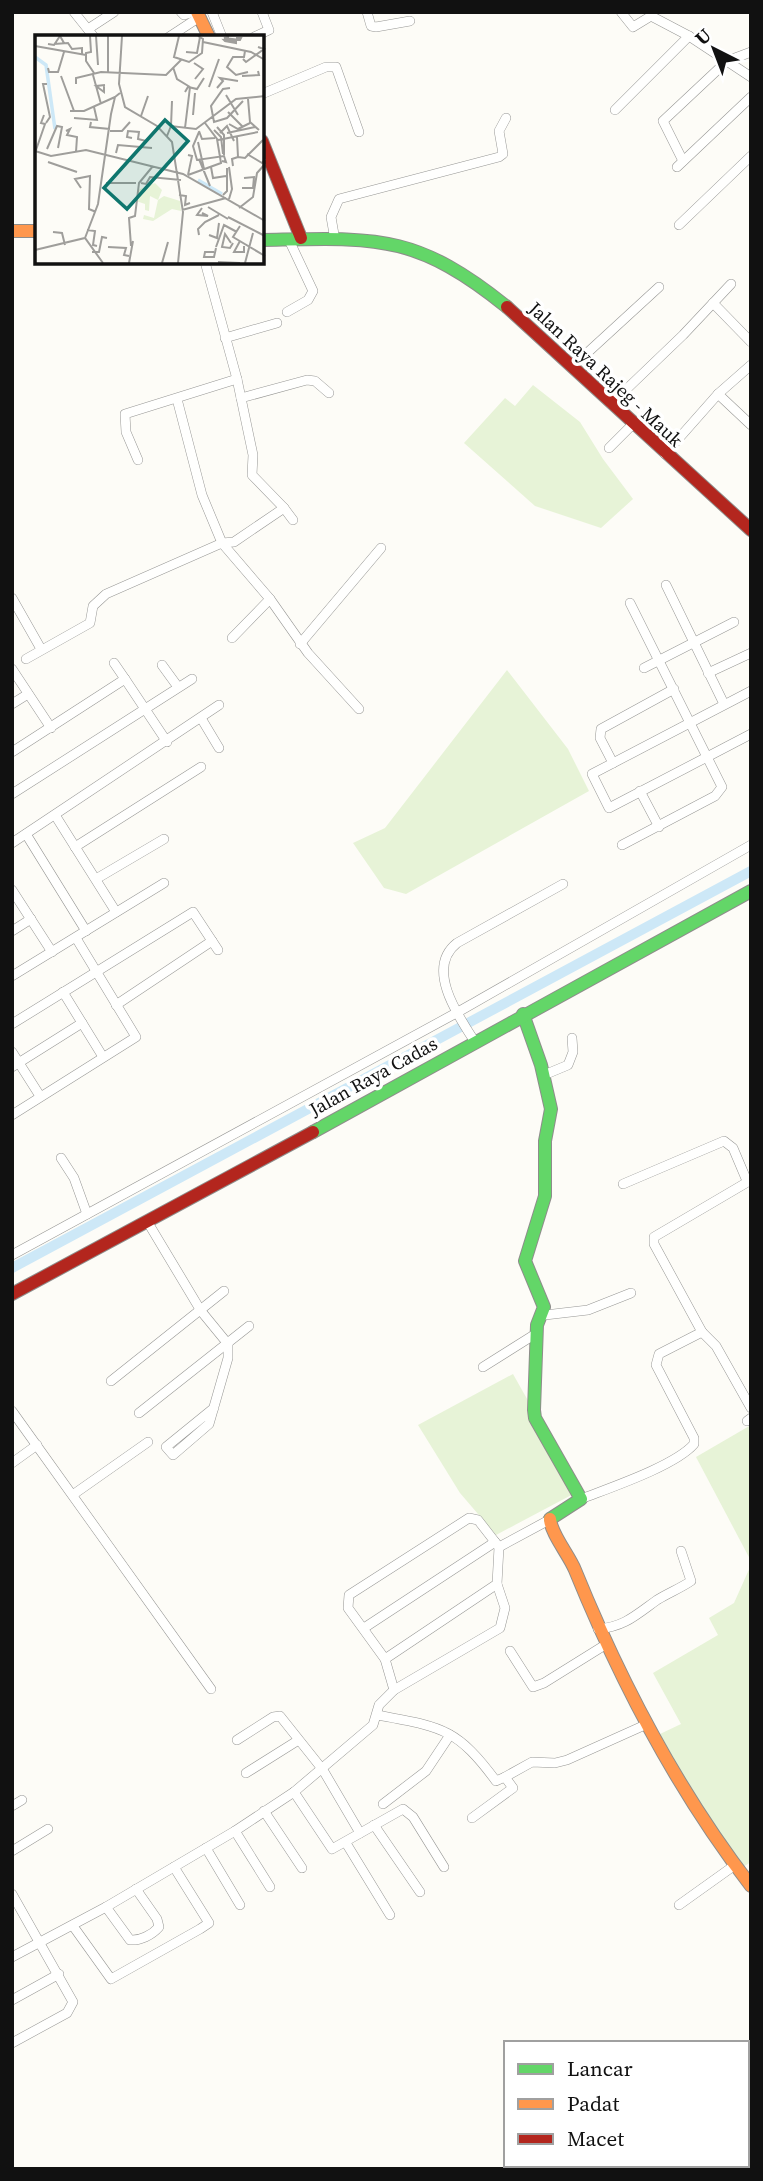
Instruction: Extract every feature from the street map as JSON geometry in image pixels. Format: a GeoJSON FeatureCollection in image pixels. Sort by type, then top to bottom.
{"type":"FeatureCollection","features":[{"type":"Feature","properties":{"kind":"street"},"geometry":{"type":"LineString","coordinates":[[74,12],[91,33],[114,12]]}},
{"type":"Feature","properties":{"kind":"street"},"geometry":{"type":"LineString","coordinates":[[181,12],[184,15],[196,14]]}},
{"type":"Feature","properties":{"kind":"street"},"geometry":{"type":"LineString","coordinates":[[212,12],[221,35]]}},
{"type":"Feature","properties":{"kind":"street"},"geometry":{"type":"LineString","coordinates":[[367,12],[371,26],[410,22]]}},
{"type":"Feature","properties":{"kind":"street"},"geometry":{"type":"LineString","coordinates":[[621,12],[633,27],[651,16],[751,77]]}},
{"type":"Feature","properties":{"kind":"street"},"geometry":{"type":"LineString","coordinates":[[258,35],[268,30],[264,13]]}},
{"type":"Feature","properties":{"kind":"street"},"geometry":{"type":"LineString","coordinates":[[171,35],[196,14]]}},
{"type":"Feature","properties":{"kind":"street"},"geometry":{"type":"LineString","coordinates":[[196,14],[208,35]]}},
{"type":"Feature","properties":{"kind":"street"},"geometry":{"type":"LineString","coordinates":[[615,110],[689,37]]}},
{"type":"Feature","properties":{"kind":"street"},"geometry":{"type":"LineString","coordinates":[[751,52],[726,61],[663,121],[680,164],[751,97]]}},
{"type":"Feature","properties":{"kind":"street"},"geometry":{"type":"LineString","coordinates":[[264,93],[326,67],[336,67],[359,132]]}},
{"type":"Feature","properties":{"kind":"street"},"geometry":{"type":"LineString","coordinates":[[335,240],[331,216],[339,199],[499,157],[503,154],[499,131],[506,118]]}},
{"type":"Feature","properties":{"kind":"street"},"geometry":{"type":"LineString","coordinates":[[264,147],[313,291],[308,300],[288,312]]}},
{"type":"Feature","properties":{"kind":"street"},"geometry":{"type":"LineString","coordinates":[[679,225],[750,158]]}},
{"type":"Feature","properties":{"kind":"street"},"geometry":{"type":"LineString","coordinates":[[12,231],[35,231]]}},
{"type":"Feature","properties":{"kind":"street","name":"Jalan Raya Rajeg - Mauk"},"geometry":{"type":"LineString","coordinates":[[264,240],[390,242],[432,257],[474,284],[547,340],[611,404],[751,530]]}},
{"type":"Feature","properties":{"kind":"street"},"geometry":{"type":"LineString","coordinates":[[206,264],[237,379],[253,455],[252,475],[293,520]]}},
{"type":"Feature","properties":{"kind":"street"},"geometry":{"type":"LineString","coordinates":[[611,404],[731,284]]}},
{"type":"Feature","properties":{"kind":"street"},"geometry":{"type":"LineString","coordinates":[[574,365],[659,288]]}},
{"type":"Feature","properties":{"kind":"street"},"geometry":{"type":"LineString","coordinates":[[713,303],[751,342]]}},
{"type":"Feature","properties":{"kind":"street"},"geometry":{"type":"LineString","coordinates":[[225,338],[277,323]]}},
{"type":"Feature","properties":{"kind":"street"},"geometry":{"type":"LineString","coordinates":[[665,454],[718,394],[751,365]]}},
{"type":"Feature","properties":{"kind":"street"},"geometry":{"type":"LineString","coordinates":[[138,460],[126,432],[125,414],[237,379]]}},
{"type":"Feature","properties":{"kind":"street"},"geometry":{"type":"LineString","coordinates":[[241,398],[307,380],[315,381],[329,393]]}},
{"type":"Feature","properties":{"kind":"street"},"geometry":{"type":"LineString","coordinates":[[718,394],[751,425]]}},
{"type":"Feature","properties":{"kind":"street"},"geometry":{"type":"LineString","coordinates":[[177,399],[202,495],[222,543],[270,599],[300,643],[359,709]]}},
{"type":"Feature","properties":{"kind":"street"},"geometry":{"type":"LineString","coordinates":[[609,448],[633,424]]}},
{"type":"Feature","properties":{"kind":"street"},"geometry":{"type":"LineString","coordinates":[[26,659],[90,623],[93,606],[106,594],[222,543],[234,542],[284,508]]}},
{"type":"Feature","properties":{"kind":"street"},"geometry":{"type":"LineString","coordinates":[[300,643],[381,548]]}},
{"type":"Feature","properties":{"kind":"street"},"geometry":{"type":"LineString","coordinates":[[666,585],[724,704]]}},
{"type":"Feature","properties":{"kind":"street"},"geometry":{"type":"LineString","coordinates":[[12,598],[41,649]]}},
{"type":"Feature","properties":{"kind":"street"},"geometry":{"type":"LineString","coordinates":[[232,638],[270,599]]}},
{"type":"Feature","properties":{"kind":"street"},"geometry":{"type":"LineString","coordinates":[[622,845],[720,792],[720,780],[630,603]]}},
{"type":"Feature","properties":{"kind":"street"},"geometry":{"type":"LineString","coordinates":[[644,668],[734,622]]}},
{"type":"Feature","properties":{"kind":"street"},"geometry":{"type":"LineString","coordinates":[[708,673],[751,653]]}},
{"type":"Feature","properties":{"kind":"street"},"geometry":{"type":"LineString","coordinates":[[114,663],[167,741]]}},
{"type":"Feature","properties":{"kind":"street"},"geometry":{"type":"LineString","coordinates":[[162,664],[178,687]]}},
{"type":"Feature","properties":{"kind":"street"},"geometry":{"type":"LineString","coordinates":[[12,669],[51,728]]}},
{"type":"Feature","properties":{"kind":"street"},"geometry":{"type":"LineString","coordinates":[[12,752],[125,679]]}},
{"type":"Feature","properties":{"kind":"street"},"geometry":{"type":"LineString","coordinates":[[12,794],[192,679]]}},
{"type":"Feature","properties":{"kind":"street"},"geometry":{"type":"LineString","coordinates":[[613,763],[600,738],[601,729],[674,689]]}},
{"type":"Feature","properties":{"kind":"street"},"geometry":{"type":"LineString","coordinates":[[751,691],[591,776],[607,807],[751,734]]}},
{"type":"Feature","properties":{"kind":"street"},"geometry":{"type":"LineString","coordinates":[[12,704],[28,694]]}},
{"type":"Feature","properties":{"kind":"street"},"geometry":{"type":"LineString","coordinates":[[12,843],[219,705]]}},
{"type":"Feature","properties":{"kind":"street"},"geometry":{"type":"LineString","coordinates":[[201,719],[219,748]]}},
{"type":"Feature","properties":{"kind":"street"},"geometry":{"type":"LineString","coordinates":[[75,847],[201,767]]}},
{"type":"Feature","properties":{"kind":"street"},"geometry":{"type":"LineString","coordinates":[[640,791],[659,827]]}},
{"type":"Feature","properties":{"kind":"street"},"geometry":{"type":"LineString","coordinates":[[55,815],[117,912]]}},
{"type":"Feature","properties":{"kind":"street"},"geometry":{"type":"LineString","coordinates":[[26,834],[86,931]]}},
{"type":"Feature","properties":{"kind":"street"},"geometry":{"type":"LineString","coordinates":[[96,879],[164,839]]}},
{"type":"Feature","properties":{"kind":"street"},"geometry":{"type":"LineString","coordinates":[[12,1255],[458,1013],[751,845]]}},
{"type":"Feature","properties":{"kind":"street"},"geometry":{"type":"LineString","coordinates":[[12,976],[164,883]]}},
{"type":"Feature","properties":{"kind":"street"},"geometry":{"type":"LineString","coordinates":[[472,1038],[442,977],[451,947],[563,884]]}},
{"type":"Feature","properties":{"kind":"street"},"geometry":{"type":"LineString","coordinates":[[12,890],[52,952]]}},
{"type":"Feature","properties":{"kind":"street","name":"Jalan Raya Cadas"},"geometry":{"type":"LineString","coordinates":[[13,1293],[147,1221],[472,1038],[515,1023],[523,1014],[615,968],[751,891]]}},
{"type":"Feature","properties":{"kind":"street"},"geometry":{"type":"LineString","coordinates":[[12,1024],[193,912],[215,945],[116,1004]]}},
{"type":"Feature","properties":{"kind":"street"},"geometry":{"type":"LineString","coordinates":[[12,931],[31,919]]}},
{"type":"Feature","properties":{"kind":"street"},"geometry":{"type":"LineString","coordinates":[[12,1115],[136,1035],[76,938]]}},
{"type":"Feature","properties":{"kind":"street"},"geometry":{"type":"LineString","coordinates":[[63,992],[103,1057]]}},
{"type":"Feature","properties":{"kind":"street"},"geometry":{"type":"LineString","coordinates":[[523,1014],[544,1075],[551,1109],[545,1141],[545,1196],[526,1261],[529,1275],[545,1301],[545,1315],[537,1325],[535,1418],[581,1499]]}},
{"type":"Feature","properties":{"kind":"street"},"geometry":{"type":"LineString","coordinates":[[16,1065],[82,1023]]}},
{"type":"Feature","properties":{"kind":"street"},"geometry":{"type":"LineString","coordinates":[[544,1075],[568,1065],[573,1052],[572,1038]]}},
{"type":"Feature","properties":{"kind":"street"},"geometry":{"type":"LineString","coordinates":[[12,1052],[16,1065],[40,1096]]}},
{"type":"Feature","properties":{"kind":"street"},"geometry":{"type":"LineString","coordinates":[[623,1184],[724,1141],[733,1148],[749,1180],[654,1237],[654,1244],[702,1332],[716,1346],[751,1408]]}},
{"type":"Feature","properties":{"kind":"street"},"geometry":{"type":"LineString","coordinates":[[61,1158],[74,1178],[88,1214]]}},
{"type":"Feature","properties":{"kind":"street"},"geometry":{"type":"LineString","coordinates":[[147,1221],[201,1311],[228,1344],[228,1358],[214,1408],[209,1424],[173,1455],[166,1447],[214,1408]]}},
{"type":"Feature","properties":{"kind":"street"},"geometry":{"type":"LineString","coordinates":[[111,1381],[224,1292]]}},
{"type":"Feature","properties":{"kind":"street"},"geometry":{"type":"LineString","coordinates":[[545,1315],[588,1310],[631,1293]]}},
{"type":"Feature","properties":{"kind":"street"},"geometry":{"type":"LineString","coordinates":[[139,1413],[249,1326]]}},
{"type":"Feature","properties":{"kind":"street"},"geometry":{"type":"LineString","coordinates":[[364,1628],[497,1545],[549,1520],[581,1499],[631,1480],[691,1447],[694,1438],[656,1365],[659,1354],[702,1332]]}},
{"type":"Feature","properties":{"kind":"street"},"geometry":{"type":"LineString","coordinates":[[483,1367],[537,1333]]}},
{"type":"Feature","properties":{"kind":"street"},"geometry":{"type":"LineString","coordinates":[[12,1411],[74,1494],[211,1689]]}},
{"type":"Feature","properties":{"kind":"street"},"geometry":{"type":"LineString","coordinates":[[74,1494],[148,1442]]}},
{"type":"Feature","properties":{"kind":"street"},"geometry":{"type":"LineString","coordinates":[[12,1463],[37,1445]]}},
{"type":"Feature","properties":{"kind":"street"},"geometry":{"type":"LineString","coordinates":[[12,1957],[106,1907],[235,1831],[294,1792],[373,1725],[379,1705],[394,1690],[500,1628],[505,1608],[497,1584],[497,1545],[478,1520],[469,1518],[347,1598],[348,1608],[385,1659],[394,1690]]}},
{"type":"Feature","properties":{"kind":"street"},"geometry":{"type":"LineString","coordinates":[[549,1520],[574,1567],[605,1646],[645,1725],[709,1832],[751,1886]]}},
{"type":"Feature","properties":{"kind":"street"},"geometry":{"type":"LineString","coordinates":[[598,1629],[618,1627],[630,1621],[657,1600],[691,1581],[681,1551]]}},
{"type":"Feature","properties":{"kind":"street"},"geometry":{"type":"LineString","coordinates":[[385,1659],[497,1584]]}},
{"type":"Feature","properties":{"kind":"street"},"geometry":{"type":"LineString","coordinates":[[510,1651],[533,1687],[605,1646]]}},
{"type":"Feature","properties":{"kind":"street"},"geometry":{"type":"LineString","coordinates":[[377,1715],[432,1725],[474,1751],[496,1781],[532,1762],[555,1763],[567,1760],[645,1725]]}},
{"type":"Feature","properties":{"kind":"street"},"geometry":{"type":"LineString","coordinates":[[237,1740],[278,1716],[296,1741],[323,1770],[360,1833]]}},
{"type":"Feature","properties":{"kind":"street"},"geometry":{"type":"LineString","coordinates":[[383,1804],[426,1771],[450,1735]]}},
{"type":"Feature","properties":{"kind":"street"},"geometry":{"type":"LineString","coordinates":[[247,1773],[296,1741]]}},
{"type":"Feature","properties":{"kind":"street"},"geometry":{"type":"LineString","coordinates":[[472,1818],[513,1787],[505,1777]]}},
{"type":"Feature","properties":{"kind":"street"},"geometry":{"type":"LineString","coordinates":[[294,1792],[332,1849],[399,1809],[407,1811],[444,1867]]}},
{"type":"Feature","properties":{"kind":"street"},"geometry":{"type":"LineString","coordinates":[[12,1806],[22,1800]]}},
{"type":"Feature","properties":{"kind":"street"},"geometry":{"type":"LineString","coordinates":[[264,1811],[302,1868]]}},
{"type":"Feature","properties":{"kind":"street"},"geometry":{"type":"LineString","coordinates":[[374,1825],[420,1892]]}},
{"type":"Feature","properties":{"kind":"street"},"geometry":{"type":"LineString","coordinates":[[12,1851],[48,1829]]}},
{"type":"Feature","properties":{"kind":"street"},"geometry":{"type":"LineString","coordinates":[[235,1831],[270,1887]]}},
{"type":"Feature","properties":{"kind":"street"},"geometry":{"type":"LineString","coordinates":[[346,1843],[390,1915]]}},
{"type":"Feature","properties":{"kind":"street"},"geometry":{"type":"LineString","coordinates":[[206,1848],[240,1905]]}},
{"type":"Feature","properties":{"kind":"street"},"geometry":{"type":"LineString","coordinates":[[679,1905],[735,1865]]}},
{"type":"Feature","properties":{"kind":"street"},"geometry":{"type":"LineString","coordinates":[[73,1926],[111,1979],[200,1929],[209,1923],[174,1867]]}},
{"type":"Feature","properties":{"kind":"street"},"geometry":{"type":"LineString","coordinates":[[106,1907],[128,1938],[134,1941],[144,1938],[157,1929],[159,1923],[136,1889]]}},
{"type":"Feature","properties":{"kind":"street"},"geometry":{"type":"LineString","coordinates":[[12,1894],[72,1998],[72,2008],[12,2043]]}},
{"type":"Feature","properties":{"kind":"street"},"geometry":{"type":"LineString","coordinates":[[12,1919],[23,1913]]}},
{"type":"Feature","properties":{"kind":"street"},"geometry":{"type":"LineString","coordinates":[[12,2000],[60,1974]]}},
{"type":"Feature","properties":{"kind":"green space"},"geometry":{"type":"Polygon","coordinates":[[[533,385],[580,422],[633,499],[601,528],[535,506],[464,443],[505,398],[515,406],[533,385]]]}},
{"type":"Feature","properties":{"kind":"green space"},"geometry":{"type":"Polygon","coordinates":[[[507,670],[568,749],[589,791],[406,894],[384,888],[353,843],[385,828],[507,670]]]}},
{"type":"Feature","properties":{"kind":"green space"},"geometry":{"type":"Polygon","coordinates":[[[513,1374],[579,1491],[496,1535],[460,1493],[418,1425],[513,1374]]]}},
{"type":"Feature","properties":{"kind":"green space"},"geometry":{"type":"Polygon","coordinates":[[[751,1425],[751,1561],[696,1457],[751,1425]]]}},
{"type":"Feature","properties":{"kind":"green space"},"geometry":{"type":"Polygon","coordinates":[[[751,1565],[751,1862],[743,1867],[711,1824],[660,1734],[681,1724],[653,1673],[718,1635],[709,1618],[734,1603],[751,1565]]]}},
{"type":"Feature","properties":{"kind":"waterway"},"geometry":{"type":"LineString","coordinates":[[12,1268],[751,871]]}},
{"type":"Feature","properties":{"kind":"traffic: fast"},"geometry":{"type":"LineString","coordinates":[[264,240],[365,241],[418,252],[445,265],[507,307]]}},
{"type":"Feature","properties":{"kind":"traffic: fast"},"geometry":{"type":"LineString","coordinates":[[313,1132],[751,891]]}},
{"type":"Feature","properties":{"kind":"traffic: fast"},"geometry":{"type":"LineString","coordinates":[[523,1014],[541,1065],[551,1109],[545,1141],[545,1196],[525,1261],[544,1307],[537,1325],[534,1410],[535,1418],[581,1499],[550,1519]]}},
{"type":"Feature","properties":{"kind":"traffic: slow"},"geometry":{"type":"LineString","coordinates":[[197,12],[208,35]]}},
{"type":"Feature","properties":{"kind":"traffic: slow"},"geometry":{"type":"LineString","coordinates":[[12,231],[35,231]]}},
{"type":"Feature","properties":{"kind":"traffic: slow"},"geometry":{"type":"LineString","coordinates":[[550,1519],[553,1531],[572,1564],[611,1653],[652,1734],[698,1812],[751,1886]]}},
{"type":"Feature","properties":{"kind":"traffic: jam"},"geometry":{"type":"LineString","coordinates":[[264,146],[301,238]]}},
{"type":"Feature","properties":{"kind":"traffic: jam"},"geometry":{"type":"LineString","coordinates":[[507,307],[751,530]]}},
{"type":"Feature","properties":{"kind":"traffic: jam"},"geometry":{"type":"LineString","coordinates":[[12,1294],[313,1132]]}}]}
